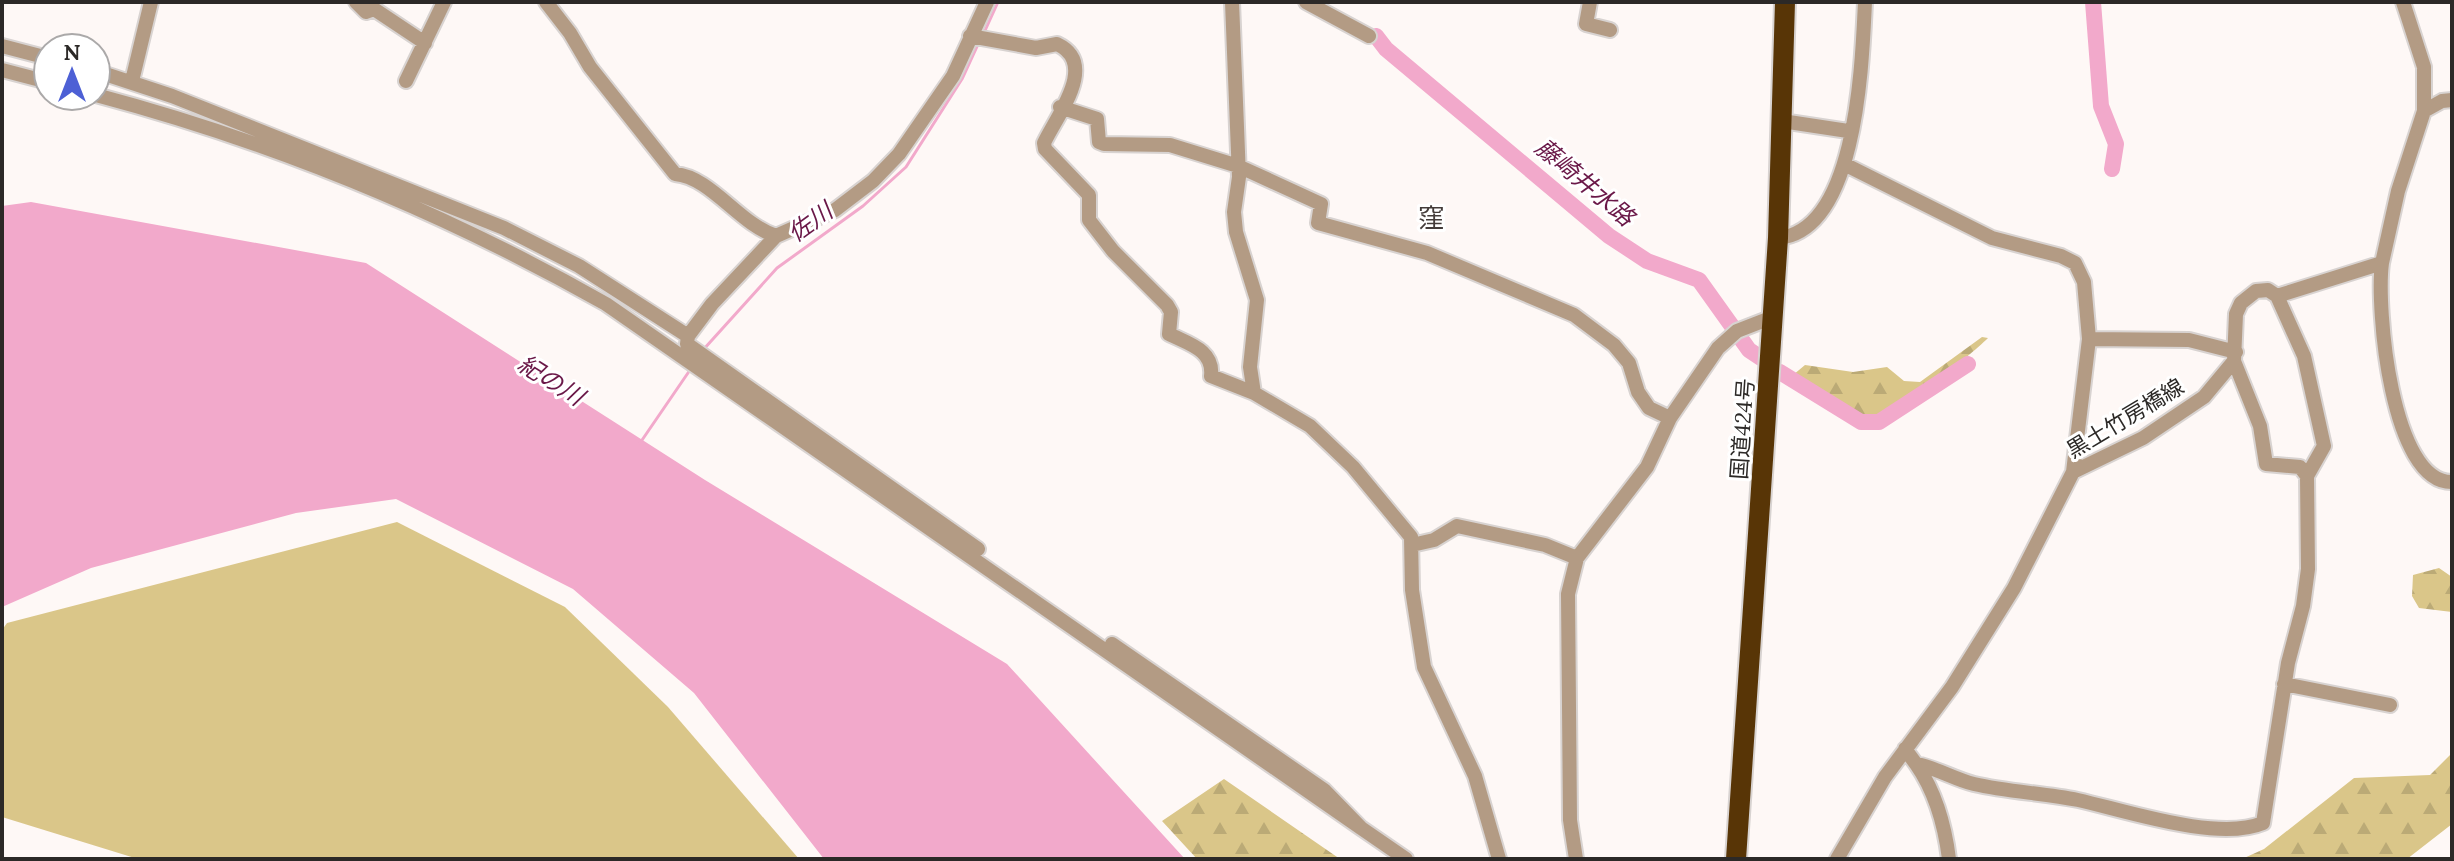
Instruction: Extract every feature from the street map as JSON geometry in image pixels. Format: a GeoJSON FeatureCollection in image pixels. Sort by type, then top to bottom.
{"type":"FeatureCollection","features":[{"type":"Feature","properties":{"kind":"highway","name":"国道424号"},"geometry":{"type":"LineString","coordinates":[[1736,859],[1778,238],[1785,2]]}},
{"type":"Feature","properties":{"kind":"street"},"geometry":{"type":"LineString","coordinates":[[132,81],[151,2]]}},
{"type":"Feature","properties":{"kind":"street"},"geometry":{"type":"LineString","coordinates":[[356,2],[366,12],[374,9],[425,43]]}},
{"type":"Feature","properties":{"kind":"street"},"geometry":{"type":"LineString","coordinates":[[406,81],[444,2]]}},
{"type":"Feature","properties":{"kind":"street"},"geometry":{"type":"LineString","coordinates":[[546,2],[570,33],[590,67],[675,174],[690,175],[757,230],[776,236]]}},
{"type":"Feature","properties":{"kind":"street"},"geometry":{"type":"LineString","coordinates":[[688,347],[712,304],[776,236],[835,210],[873,181],[899,154],[977,38],[987,2]]}},
{"type":"Feature","properties":{"kind":"street"},"geometry":{"type":"LineString","coordinates":[[1232,2],[1238,166],[1236,232],[1257,300],[1250,367],[1254,393]]}},
{"type":"Feature","properties":{"kind":"street"},"geometry":{"type":"LineString","coordinates":[[1306,2],[1369,36]]}},
{"type":"Feature","properties":{"kind":"street"},"geometry":{"type":"LineString","coordinates":[[1590,2],[1586,24],[1610,30]]}},
{"type":"Feature","properties":{"kind":"street"},"geometry":{"type":"LineString","coordinates":[[1778,238],[1796,237],[1816,220],[1846,165],[1848,131],[1855,124],[1859,106],[1865,2]]}},
{"type":"Feature","properties":{"kind":"street"},"geometry":{"type":"LineString","coordinates":[[2403,2],[2424,67],[2424,111],[2398,191],[2382,263],[2381,335],[2401,424],[2427,472],[2436,479],[2452,482]]}},
{"type":"Feature","properties":{"kind":"street"},"geometry":{"type":"LineString","coordinates":[[977,38],[1036,48],[1062,46],[1074,61],[1076,80],[1060,107],[1045,149],[1089,195],[1089,220],[1113,251],[1167,305],[1171,312],[1169,334],[1207,356],[1212,363],[1211,376],[1254,393],[1310,426],[1386,504],[1411,537],[1412,590],[1424,667],[1475,776],[1499,859]]}},
{"type":"Feature","properties":{"kind":"street"},"geometry":{"type":"LineString","coordinates":[[2,46],[32,54]]}},
{"type":"Feature","properties":{"kind":"street"},"geometry":{"type":"LineString","coordinates":[[2,70],[32,78]]}},
{"type":"Feature","properties":{"kind":"street"},"geometry":{"type":"LineString","coordinates":[[112,75],[504,228],[579,266],[688,347],[704,364],[1324,790],[1361,828],[1406,859]]}},
{"type":"Feature","properties":{"kind":"street"},"geometry":{"type":"LineString","coordinates":[[112,100],[227,136],[450,222],[521,256],[688,347]]}},
{"type":"Feature","properties":{"kind":"street"},"geometry":{"type":"LineString","coordinates":[[2424,111],[2442,101],[2452,100]]}},
{"type":"Feature","properties":{"kind":"street"},"geometry":{"type":"LineString","coordinates":[[1060,107],[1097,119],[1099,142],[1170,145],[1238,166],[1321,204],[1318,223],[1427,253],[1574,315],[1614,345],[1629,363],[1638,392],[1649,408],[1670,418]]}},
{"type":"Feature","properties":{"kind":"street"},"geometry":{"type":"LineString","coordinates":[[1782,121],[1848,131]]}},
{"type":"Feature","properties":{"kind":"street"},"geometry":{"type":"LineString","coordinates":[[1846,165],[1992,238],[2071,260],[2084,282],[2089,339],[2073,472]]}},
{"type":"Feature","properties":{"kind":"street"},"geometry":{"type":"LineString","coordinates":[[2277,296],[2382,263]]}},
{"type":"Feature","properties":{"kind":"street"},"geometry":{"type":"LineString","coordinates":[[1916,764],[1940,769],[1975,784],[2082,801],[2179,825],[2246,830],[2263,823],[2284,684],[2308,569],[2307,476],[2324,446],[2304,356],[2277,296],[2268,290],[2256,291],[2241,303],[2236,314],[2235,356],[2260,426],[2266,464],[2300,467],[2307,476]]}},
{"type":"Feature","properties":{"kind":"street"},"geometry":{"type":"LineString","coordinates":[[1576,859],[1570,820],[1568,594],[1577,558],[1647,467],[1670,418],[1718,348],[1735,333],[1773,317]]}},
{"type":"Feature","properties":{"kind":"street"},"geometry":{"type":"LineString","coordinates":[[2089,339],[2189,340],[2235,356]]}},
{"type":"Feature","properties":{"kind":"street","name":"黒土竹房橋線"},"geometry":{"type":"LineString","coordinates":[[1837,859],[1905,749],[1952,687],[2014,588],[2073,472],[2143,438],[2204,397],[2235,356]]}},
{"type":"Feature","properties":{"kind":"street"},"geometry":{"type":"LineString","coordinates":[[1412,545],[1434,540],[1457,526],[1545,545],[1577,558]]}},
{"type":"Feature","properties":{"kind":"street"},"geometry":{"type":"LineString","coordinates":[[2284,684],[2390,705]]}},
{"type":"Feature","properties":{"kind":"street"},"geometry":{"type":"LineString","coordinates":[[1905,749],[1926,778],[1946,835],[1949,859]]}},
{"type":"Feature","properties":{"kind":"green space"},"geometry":{"type":"Polygon","coordinates":[[[1982,337],[1988,338],[1947,373],[1909,399],[1875,415],[1855,415],[1793,375],[1805,365],[1853,372],[1887,367],[1904,381],[1920,382],[1982,337]]]}},
{"type":"Feature","properties":{"kind":"green space"},"geometry":{"type":"Polygon","coordinates":[[[397,522],[565,607],[668,707],[799,859],[138,859],[2,817],[2,630],[7,623],[397,522]]]}},
{"type":"Feature","properties":{"kind":"green space"},"geometry":{"type":"Polygon","coordinates":[[[2439,568],[2452,577],[2452,612],[2419,608],[2412,596],[2413,575],[2439,568]]]}},
{"type":"Feature","properties":{"kind":"green space"},"geometry":{"type":"Polygon","coordinates":[[[2452,753],[2452,824],[2407,859],[2242,859],[2264,849],[2354,778],[2430,775],[2452,753]]]}},
{"type":"Feature","properties":{"kind":"green space"},"geometry":{"type":"Polygon","coordinates":[[[1224,779],[1340,859],[1197,859],[1162,821],[1224,779]]]}},
{"type":"Feature","properties":{"kind":"shaded area"},"geometry":{"type":"Polygon","coordinates":[[[31,202],[366,263],[705,480],[1007,664],[1185,859],[824,859],[694,693],[573,589],[396,499],[296,513],[91,568],[2,607],[2,206],[31,202]]]}},
{"type":"Feature","properties":{"kind":"waterway","name":"佐川"},"geometry":{"type":"LineString","coordinates":[[983,35],[998,2]]}},
{"type":"Feature","properties":{"kind":"waterway","name":"藤崎井水路"},"geometry":{"type":"LineString","coordinates":[[2093,2],[2101,106],[2116,144],[2112,169]]}},
{"type":"Feature","properties":{"kind":"waterway","name":"藤崎井水路"},"geometry":{"type":"LineString","coordinates":[[1376,36],[1386,49],[1609,236],[1647,261],[1699,280],[1749,350],[1761,358]]}},
{"type":"Feature","properties":{"kind":"waterway","name":"佐川"},"geometry":{"type":"LineString","coordinates":[[703,350],[777,268],[863,206],[906,167],[962,79],[979,42]]}},
{"type":"Feature","properties":{"kind":"waterway","name":"藤崎井水路"},"geometry":{"type":"LineString","coordinates":[[1780,372],[1861,422],[1879,422],[1968,364]]}},
{"type":"Feature","properties":{"kind":"waterway","name":"佐川"},"geometry":{"type":"LineString","coordinates":[[640,443],[690,370]]}},
{"type":"Feature","properties":{"kind":"district","name":"窪"},"geometry":{"type":"Point","coordinates":[1431,217]}},
{"type":"Feature","properties":{"kind":"water label","name":"紀の川"},"geometry":{"type":"Point","coordinates":[551,380]}}]}
